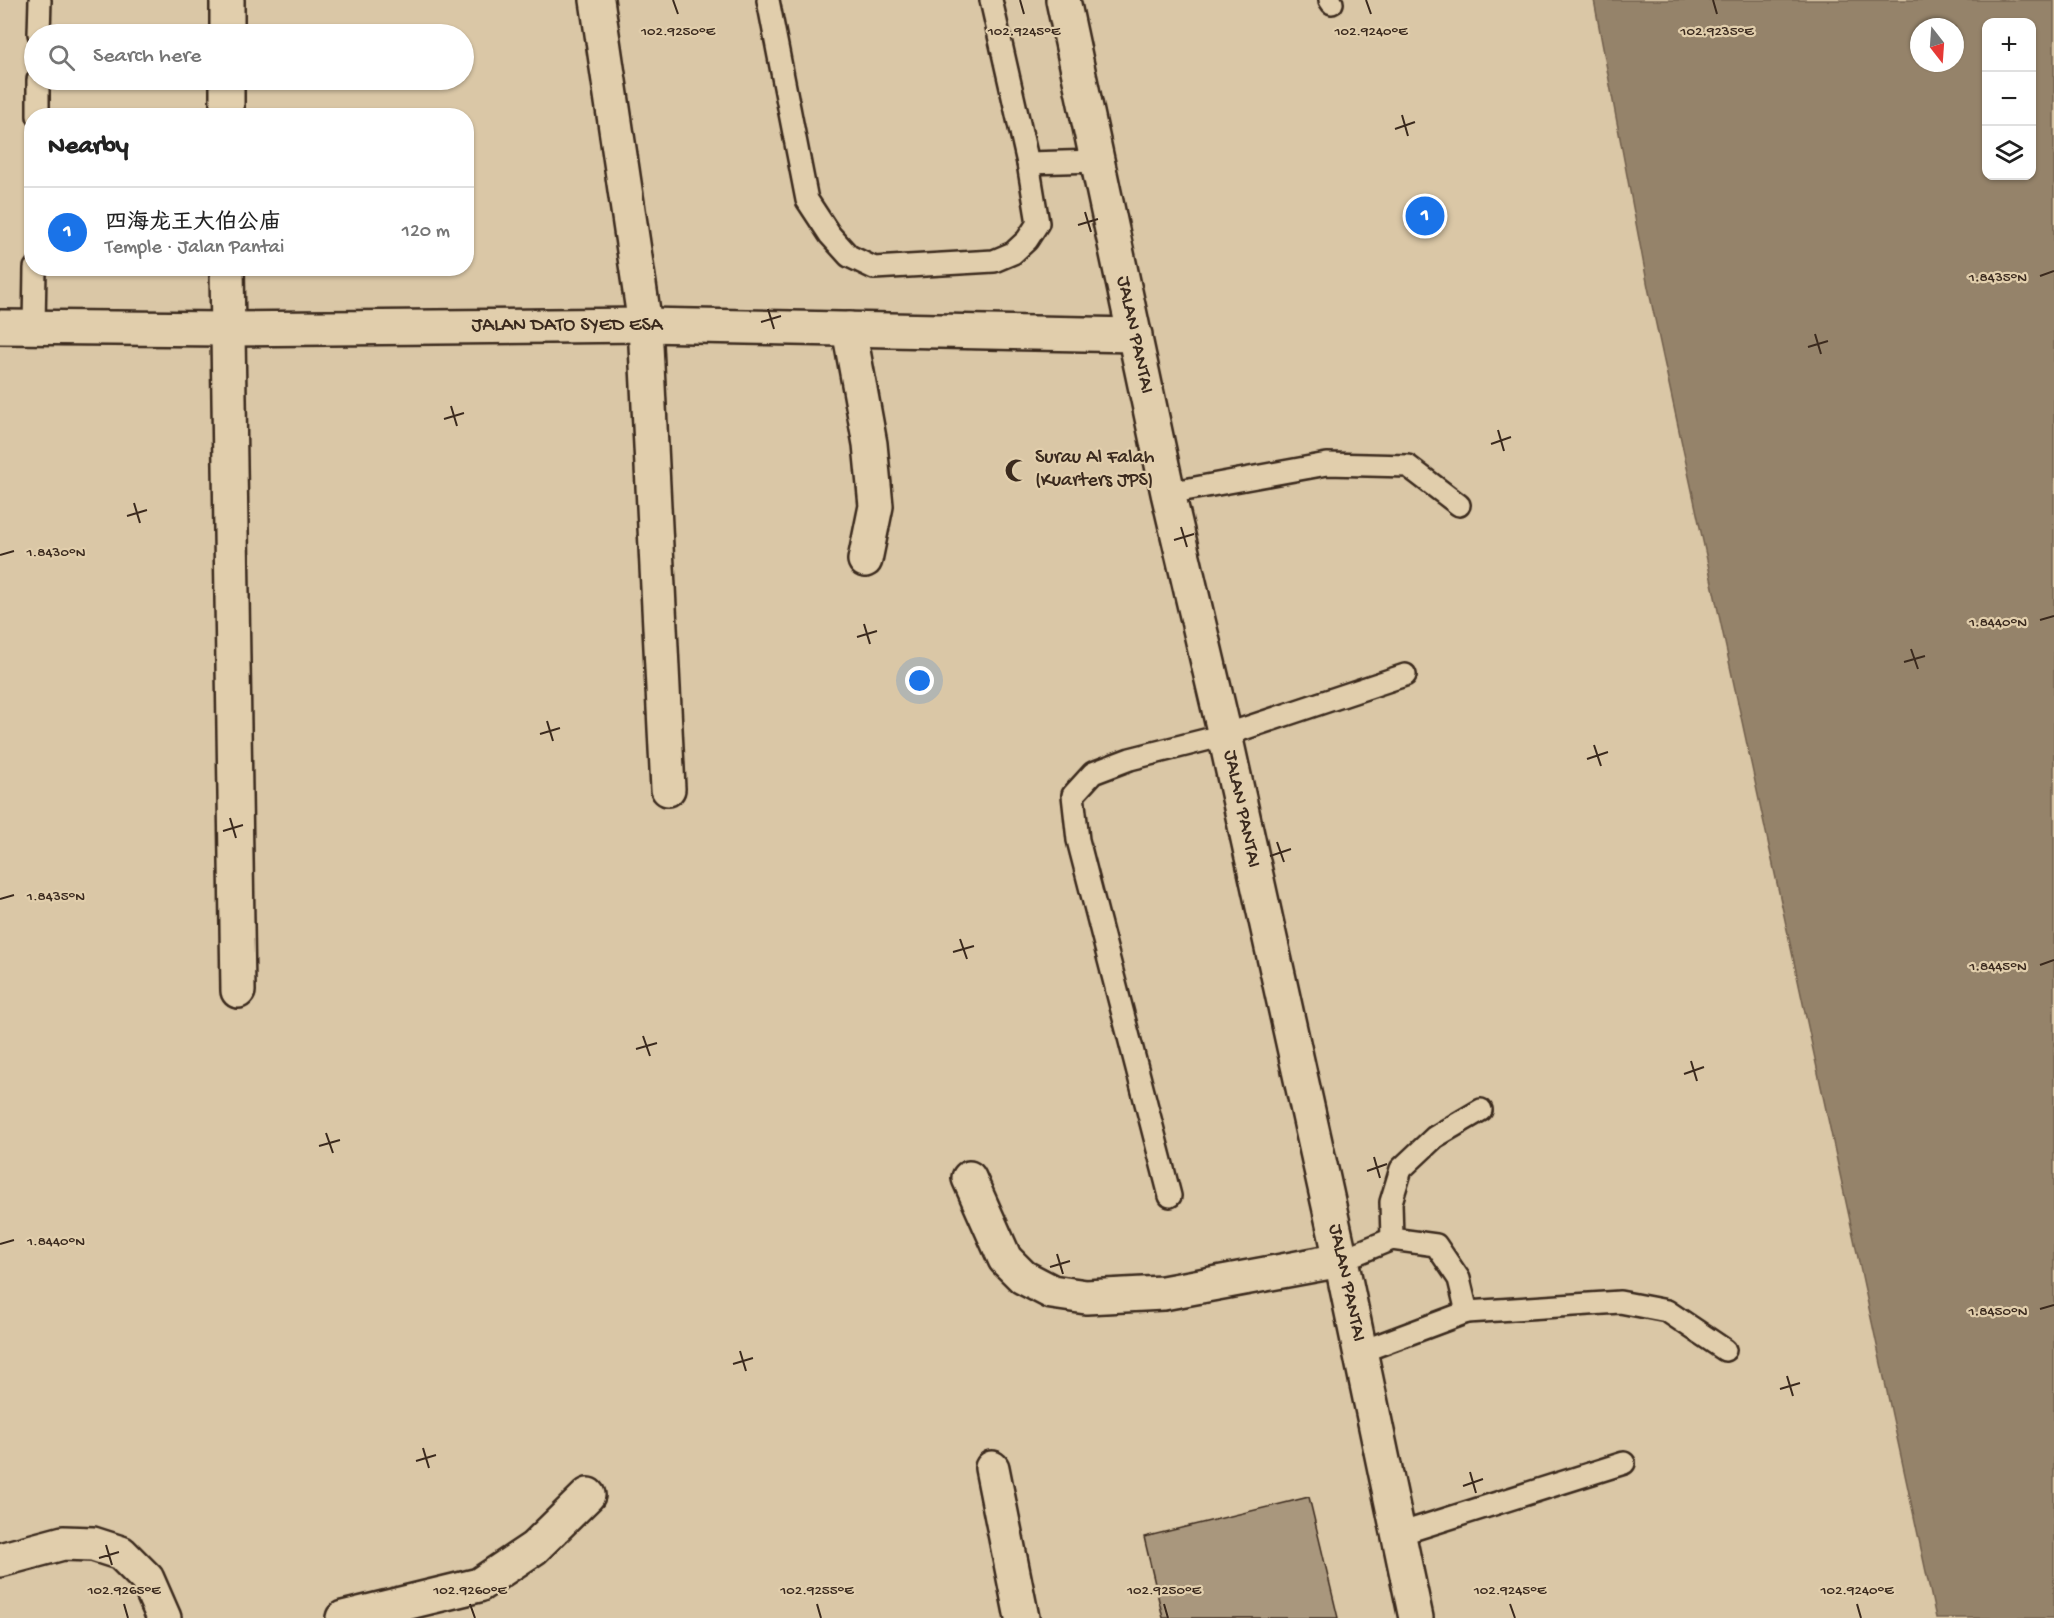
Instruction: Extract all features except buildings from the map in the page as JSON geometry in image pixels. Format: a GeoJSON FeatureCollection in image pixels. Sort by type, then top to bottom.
{"type":"FeatureCollection","features":[{"type":"Feature","properties":{"kind":"street"},"geometry":{"type":"LineString","coordinates":[[227,0],[227,24]]}},
{"type":"Feature","properties":{"kind":"street"},"geometry":{"type":"LineString","coordinates":[[597,0],[645,325],[668,789]]}},
{"type":"Feature","properties":{"kind":"street","name":"JALAN PANTAI"},"geometry":{"type":"LineString","coordinates":[[1063,0],[1168,493],[1225,735],[1341,1260],[1416,1618]]}},
{"type":"Feature","properties":{"kind":"street"},"geometry":{"type":"LineString","coordinates":[[227,90],[227,108]]}},
{"type":"Feature","properties":{"kind":"street"},"geometry":{"type":"LineString","coordinates":[[227,276],[238,990]]}},
{"type":"Feature","properties":{"kind":"street","name":"JALAN DATO SYED ESA"},"geometry":{"type":"LineString","coordinates":[[0,327],[227,329],[645,325],[1135,335]]}},
{"type":"Feature","properties":{"kind":"street"},"geometry":{"type":"LineString","coordinates":[[849,329],[870,444],[876,506],[865,560]]}},
{"type":"Feature","properties":{"kind":"street"},"geometry":{"type":"LineString","coordinates":[[969,1178],[1005,1258],[1023,1277],[1052,1292],[1086,1297],[1163,1293],[1341,1260]]}},
{"type":"Feature","properties":{"kind":"street"},"geometry":{"type":"LineString","coordinates":[[992,1468],[1023,1618]]}},
{"type":"Feature","properties":{"kind":"street"},"geometry":{"type":"LineString","coordinates":[[344,1618],[479,1585],[534,1548],[588,1495]]}},
{"type":"Feature","properties":{"kind":"street"},"geometry":{"type":"LineString","coordinates":[[0,1560],[63,1543],[93,1544],[121,1553],[147,1579],[164,1618]]}},
{"type":"Feature","properties":{"kind":"lane"},"geometry":{"type":"LineString","coordinates":[[39,24],[40,0]]}},
{"type":"Feature","properties":{"kind":"lane"},"geometry":{"type":"LineString","coordinates":[[768,0],[807,200],[830,235],[849,256],[874,268],[994,261],[1013,253],[1027,240],[1038,223],[1028,163],[991,0]]}},
{"type":"Feature","properties":{"kind":"lane"},"geometry":{"type":"LineString","coordinates":[[38,90],[38,108]]}},
{"type":"Feature","properties":{"kind":"lane"},"geometry":{"type":"LineString","coordinates":[[1028,163],[1097,161]]}},
{"type":"Feature","properties":{"kind":"lane"},"geometry":{"type":"LineString","coordinates":[[34,327],[35,276]]}},
{"type":"Feature","properties":{"kind":"lane"},"geometry":{"type":"LineString","coordinates":[[1168,493],[1327,464],[1408,466],[1459,505]]}},
{"type":"Feature","properties":{"kind":"lane"},"geometry":{"type":"LineString","coordinates":[[1170,1196],[1078,840],[1073,795],[1093,773],[1120,762],[1225,735],[1405,675]]}},
{"type":"Feature","properties":{"kind":"lane"},"geometry":{"type":"LineString","coordinates":[[1392,1239],[1391,1202],[1401,1169],[1436,1137],[1481,1110]]}},
{"type":"Feature","properties":{"kind":"lane"},"geometry":{"type":"LineString","coordinates":[[1341,1260],[1392,1239],[1436,1245],[1459,1280],[1467,1312]]}},
{"type":"Feature","properties":{"kind":"lane"},"geometry":{"type":"LineString","coordinates":[[1360,1352],[1467,1312],[1620,1302],[1667,1311],[1725,1350]]}},
{"type":"Feature","properties":{"kind":"lane"},"geometry":{"type":"LineString","coordinates":[[1399,1534],[1624,1463]]}},
{"type":"Feature","properties":{"kind":"shaded area"},"geometry":{"type":"Polygon","coordinates":[[[1594,0],[2054,0],[2054,1618],[1936,1618],[1648,287],[1594,0]]]}},
{"type":"Feature","properties":{"kind":"place","name":"四海龙王大伯公庙"},"geometry":{"type":"Point","coordinates":[1425,216]}},
{"type":"Feature","properties":{"kind":"place","name":"Surau Al Falah (Kuarters JPS)"},"geometry":{"type":"Point","coordinates":[1017,470]}}]}
